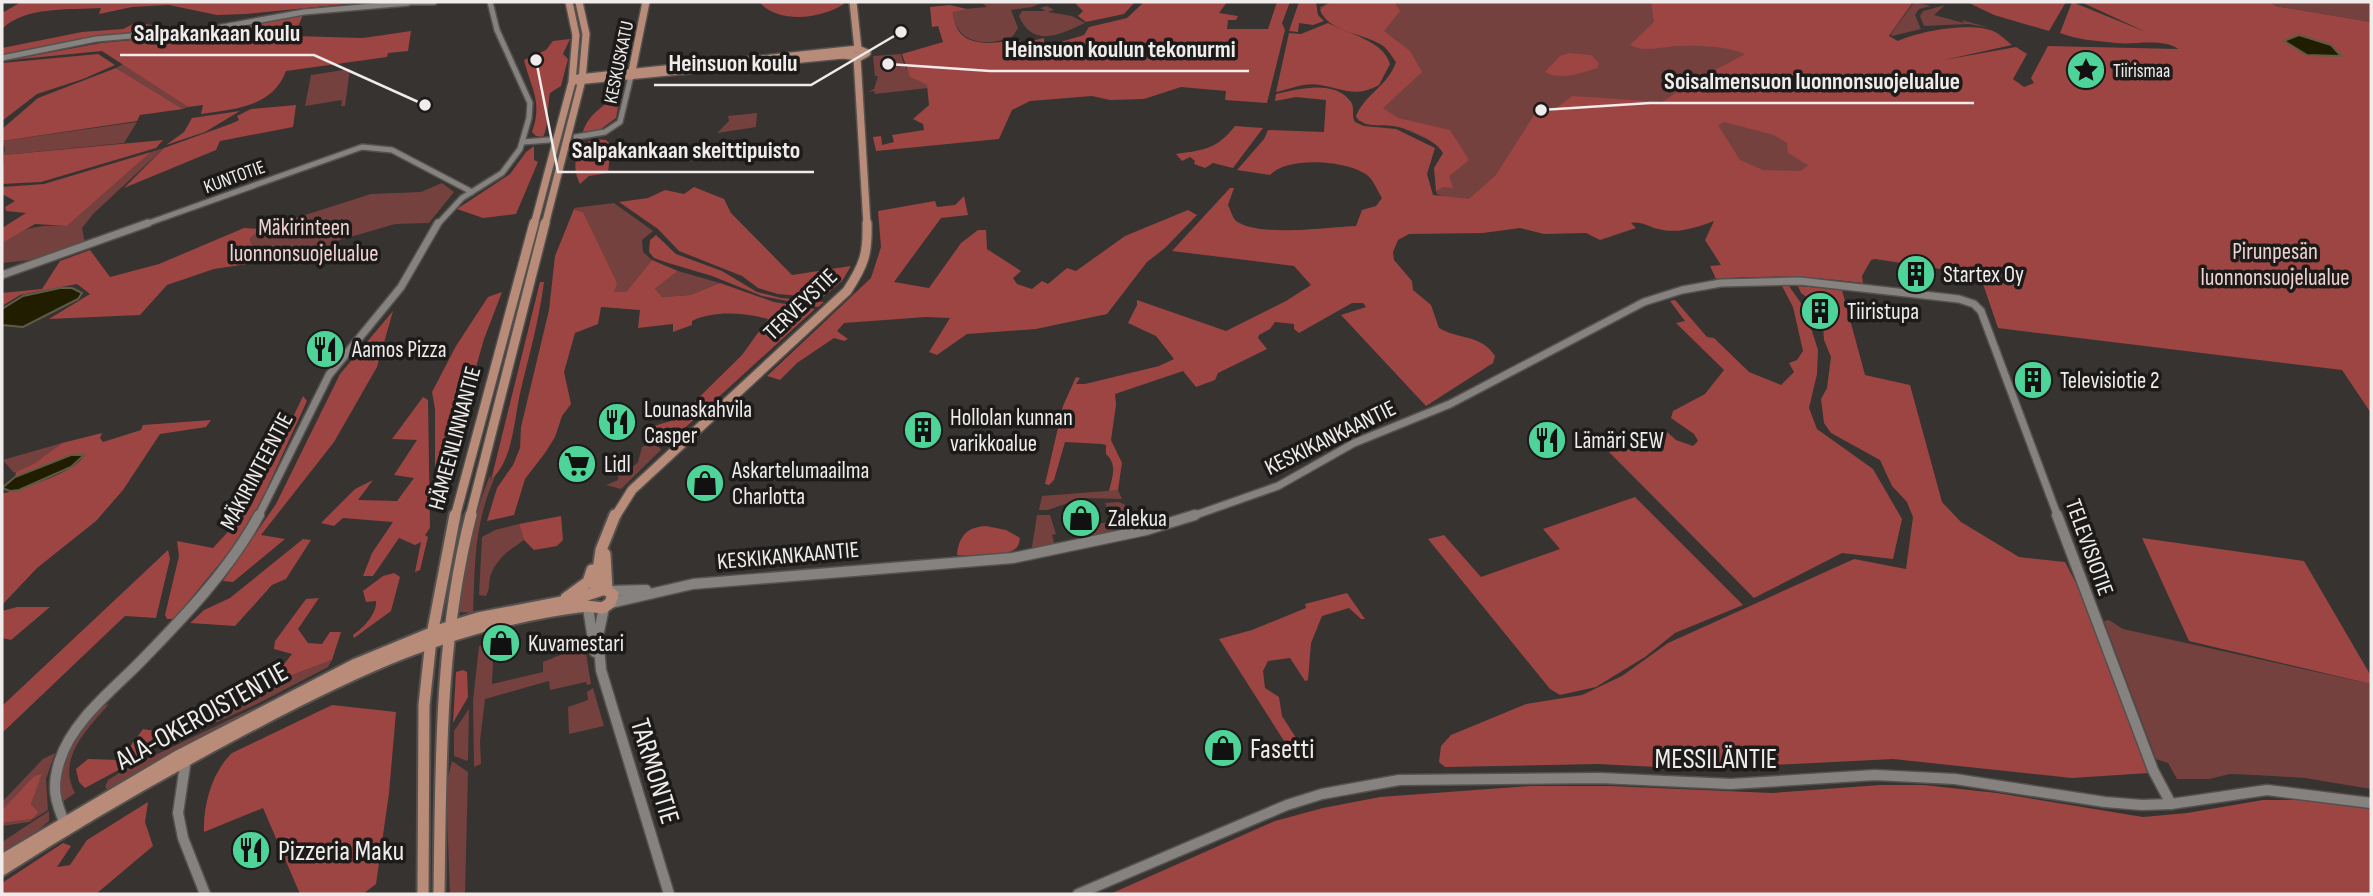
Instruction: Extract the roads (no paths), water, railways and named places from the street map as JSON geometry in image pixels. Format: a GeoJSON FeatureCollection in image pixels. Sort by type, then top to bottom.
{"type":"FeatureCollection","features":[{"type":"Feature","properties":{"kind":"main road","name":"HÄMEENLINNANTIE"},"geometry":{"type":"LineString","coordinates":[[424,894],[424,705],[432,635],[450,536],[573,80],[576,35],[569,2]]}},
{"type":"Feature","properties":{"kind":"main road","name":"HÄMEENLINNANTIE"},"geometry":{"type":"LineString","coordinates":[[439,894],[440,746],[449,630],[463,545],[583,79],[586,34],[579,2]]}},
{"type":"Feature","properties":{"kind":"main road","name":"KESKUSKATU"},"geometry":{"type":"LineString","coordinates":[[631,74],[646,2]]}},
{"type":"Feature","properties":{"kind":"main road","name":"TERVEYSTIE"},"geometry":{"type":"LineString","coordinates":[[556,602],[572,595],[588,582],[597,546],[612,518],[649,471],[847,291],[862,268],[868,236],[854,54],[853,2]]}},
{"type":"Feature","properties":{"kind":"main road"},"geometry":{"type":"LineString","coordinates":[[573,80],[854,54]]}},
{"type":"Feature","properties":{"kind":"main road","name":"TERVEYSTIE"},"geometry":{"type":"LineString","coordinates":[[599,599],[601,548],[612,518]]}},
{"type":"Feature","properties":{"kind":"main road","name":"KESKIKANKAANTIE"},"geometry":{"type":"LineString","coordinates":[[449,630],[599,599]]}},
{"type":"Feature","properties":{"kind":"main road","name":"KESKIKANKAANTIE"},"geometry":{"type":"LineString","coordinates":[[449,630],[511,609],[599,599]]}},
{"type":"Feature","properties":{"kind":"main road","name":"ALA-OKEROISTENTIE"},"geometry":{"type":"LineString","coordinates":[[2,860],[186,755],[335,680],[432,635],[449,630]]}},
{"type":"Feature","properties":{"kind":"main road","name":"ALA-OKEROISTENTIE"},"geometry":{"type":"LineString","coordinates":[[2,870],[65,825]]}},
{"type":"Feature","properties":{"kind":"street"},"geometry":{"type":"LineString","coordinates":[[2,58],[107,37],[222,27],[304,12],[434,2]]}},
{"type":"Feature","properties":{"kind":"street"},"geometry":{"type":"LineString","coordinates":[[490,2],[497,30],[530,103],[523,142],[550,140]]}},
{"type":"Feature","properties":{"kind":"street","name":"KESKUSKATU"},"geometry":{"type":"LineString","coordinates":[[576,137],[605,132],[620,122],[631,74]]}},
{"type":"Feature","properties":{"kind":"street","name":"MÄKIRINTEENTIE"},"geometry":{"type":"LineString","coordinates":[[65,825],[53,789],[60,758],[68,743],[83,721],[178,623],[247,537],[335,365],[395,295],[441,218],[472,192],[502,173],[515,158],[523,142]]}},
{"type":"Feature","properties":{"kind":"street","name":"KUNTOTIE"},"geometry":{"type":"LineString","coordinates":[[2,275],[362,147],[380,145],[393,149],[446,182],[472,192]]}},
{"type":"Feature","properties":{"kind":"street","name":"KESKIKANKAANTIE"},"geometry":{"type":"LineString","coordinates":[[599,599],[737,580],[1003,559],[1066,549],[1146,530],[1278,486],[1354,443],[1450,404],[1644,302],[1698,285],[1736,281],[1799,280],[1959,299],[1974,304]]}},
{"type":"Feature","properties":{"kind":"street","name":"TELEVISIOTIE"},"geometry":{"type":"LineString","coordinates":[[1974,304],[1982,311],[2153,770],[2171,804]]}},
{"type":"Feature","properties":{"kind":"street","name":"TARMONTIE"},"geometry":{"type":"LineString","coordinates":[[599,599],[595,653],[600,661]]}},
{"type":"Feature","properties":{"kind":"street","name":"TARMONTIE"},"geometry":{"type":"LineString","coordinates":[[599,599],[600,661],[669,894]]}},
{"type":"Feature","properties":{"kind":"street"},"geometry":{"type":"LineString","coordinates":[[186,755],[178,813],[184,838],[205,894]]}},
{"type":"Feature","properties":{"kind":"street","name":"MESSILÄNTIE"},"geometry":{"type":"LineString","coordinates":[[1078,894],[1287,805],[1322,794],[1399,780],[1600,778],[1731,783],[1907,776],[1998,784],[2105,802],[2171,804],[2267,790],[2371,803]]}},
{"type":"Feature","properties":{"kind":"place","name":"Heinsuon koulu"},"geometry":{"type":"Point","coordinates":[901,32]}},
{"type":"Feature","properties":{"kind":"place","name":"Salpakankaan skeittipuisto"},"geometry":{"type":"Point","coordinates":[536,60]}},
{"type":"Feature","properties":{"kind":"place","name":"Heinsuon koulun tekonurmi"},"geometry":{"type":"Point","coordinates":[888,64]}},
{"type":"Feature","properties":{"kind":"place","name":"Tiirismaa"},"geometry":{"type":"Point","coordinates":[2086,70]}},
{"type":"Feature","properties":{"kind":"place","name":"Salpakankaan koulu"},"geometry":{"type":"Point","coordinates":[425,105]}},
{"type":"Feature","properties":{"kind":"place","name":"Soisalmensuon luonnonsuojelualue"},"geometry":{"type":"Point","coordinates":[1541,110]}},
{"type":"Feature","properties":{"kind":"place","name":"Startex Oy"},"geometry":{"type":"Point","coordinates":[1916,274]}},
{"type":"Feature","properties":{"kind":"place","name":"Tiiristupa"},"geometry":{"type":"Point","coordinates":[1820,311]}},
{"type":"Feature","properties":{"kind":"place","name":"Aamos Pizza"},"geometry":{"type":"Point","coordinates":[325,349]}},
{"type":"Feature","properties":{"kind":"place","name":"Televisiotie 2"},"geometry":{"type":"Point","coordinates":[2033,380]}},
{"type":"Feature","properties":{"kind":"place","name":"Lounaskahvila Casper"},"geometry":{"type":"Point","coordinates":[617,422]}},
{"type":"Feature","properties":{"kind":"place","name":"Hollolan kunnan varikkoalue"},"geometry":{"type":"Point","coordinates":[923,430]}},
{"type":"Feature","properties":{"kind":"place","name":"Lämäri SEW"},"geometry":{"type":"Point","coordinates":[1547,440]}},
{"type":"Feature","properties":{"kind":"place","name":"Lidl"},"geometry":{"type":"Point","coordinates":[577,464]}},
{"type":"Feature","properties":{"kind":"place","name":"Askartelumaailma Charlotta"},"geometry":{"type":"Point","coordinates":[705,483]}},
{"type":"Feature","properties":{"kind":"place","name":"Zalekua"},"geometry":{"type":"Point","coordinates":[1081,518]}},
{"type":"Feature","properties":{"kind":"place","name":"Kuvamestari"},"geometry":{"type":"Point","coordinates":[501,643]}},
{"type":"Feature","properties":{"kind":"place","name":"Fasetti"},"geometry":{"type":"Point","coordinates":[1223,748]}},
{"type":"Feature","properties":{"kind":"place","name":"Pizzeria Maku"},"geometry":{"type":"Point","coordinates":[251,850]}},
{"type":"Feature","properties":{"kind":"park label","name":"Mäkirinteen luonnonsuojelualue"},"geometry":{"type":"Point","coordinates":[304,240]}},
{"type":"Feature","properties":{"kind":"park label","name":"Pirunpesän luonnonsuojelualue"},"geometry":{"type":"Point","coordinates":[2275,264]}}]}
